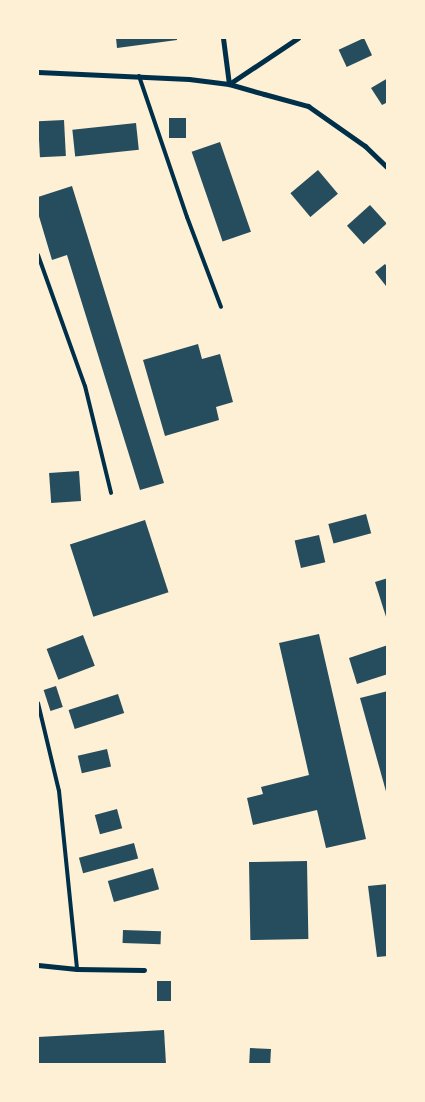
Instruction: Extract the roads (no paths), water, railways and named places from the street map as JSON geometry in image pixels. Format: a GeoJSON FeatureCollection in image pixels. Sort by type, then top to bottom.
{"type":"FeatureCollection","features":[{"type":"Feature","properties":{"kind":"street"},"geometry":{"type":"LineString","coordinates":[[223,38],[229,84]]}},
{"type":"Feature","properties":{"kind":"street"},"geometry":{"type":"LineString","coordinates":[[229,84],[298,38]]}},
{"type":"Feature","properties":{"kind":"street"},"geometry":{"type":"LineString","coordinates":[[38,72],[139,76],[229,84],[308,106],[365,146],[388,168]]}},
{"type":"Feature","properties":{"kind":"street"},"geometry":{"type":"LineString","coordinates":[[38,964],[76,969],[144,970]]}},
{"type":"Feature","properties":{"kind":"lane"},"geometry":{"type":"LineString","coordinates":[[139,76],[187,217],[221,307]]}},
{"type":"Feature","properties":{"kind":"lane"},"geometry":{"type":"LineString","coordinates":[[38,255],[85,386],[111,493]]}},
{"type":"Feature","properties":{"kind":"lane"},"geometry":{"type":"LineString","coordinates":[[38,703],[59,791],[76,969]]}}]}
